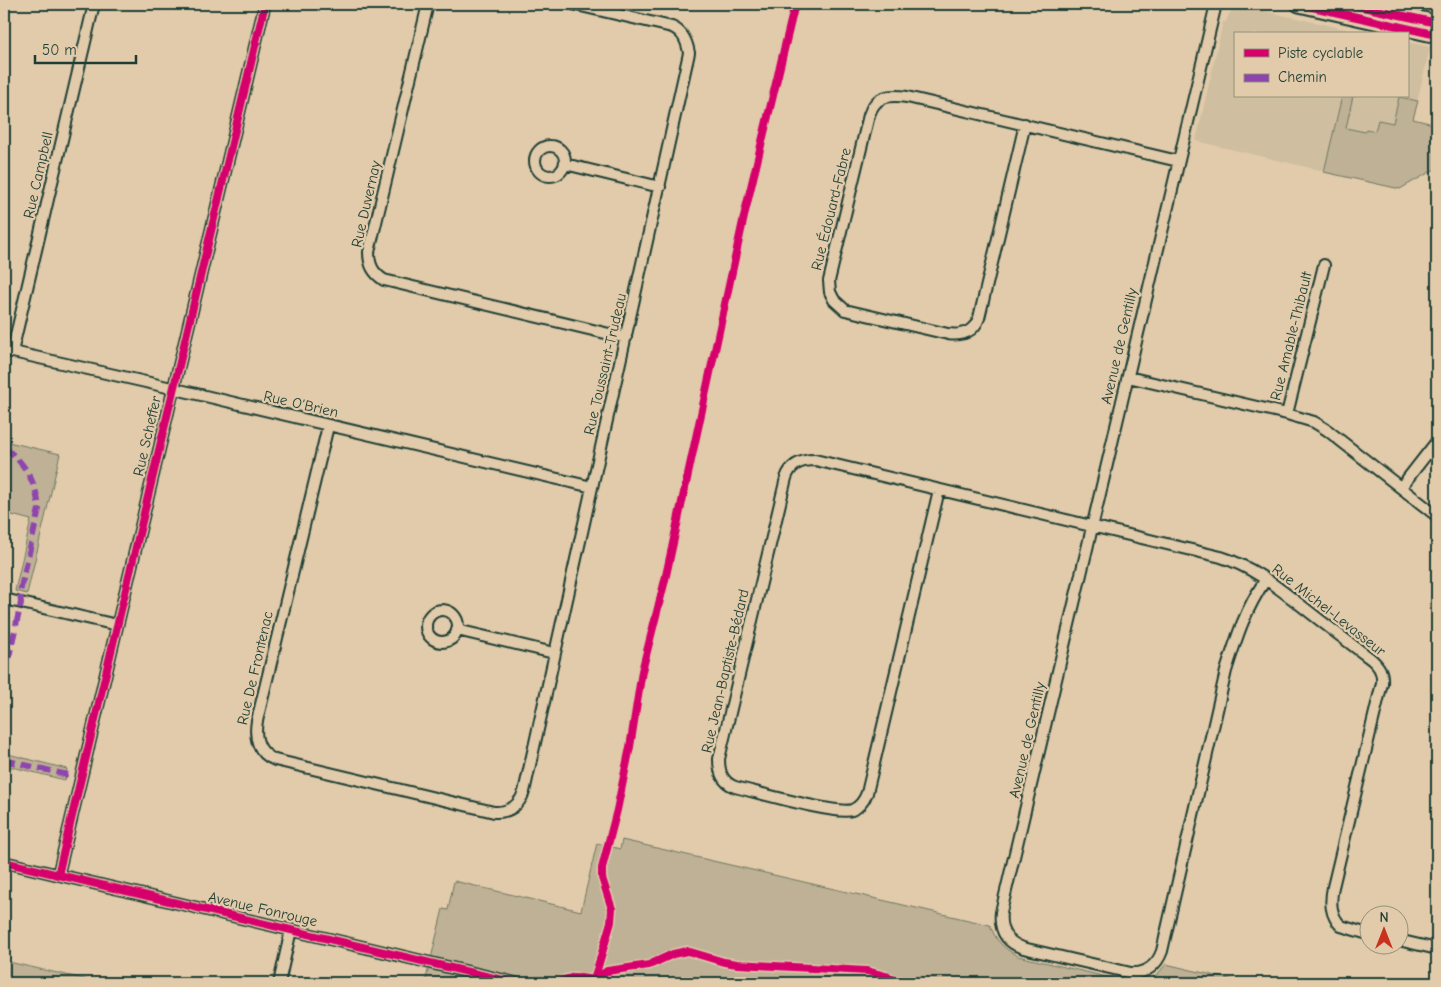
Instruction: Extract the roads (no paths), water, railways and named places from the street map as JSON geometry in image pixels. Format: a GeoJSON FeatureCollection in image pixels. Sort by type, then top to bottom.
{"type":"FeatureCollection","features":[{"type":"Feature","properties":{"kind":"street","name":"Rue Campbell"},"geometry":{"type":"LineString","coordinates":[[8,351],[94,4]]}},
{"type":"Feature","properties":{"kind":"street","name":"Rue Scheffer"},"geometry":{"type":"LineString","coordinates":[[58,875],[265,4]]}},
{"type":"Feature","properties":{"kind":"street","name":"Rue Duvernay"},"geometry":{"type":"LineString","coordinates":[[428,4],[369,252],[369,259],[374,272],[384,280],[626,338]]}},
{"type":"Feature","properties":{"kind":"street","name":"Rue Toussaint-Trudeau"},"geometry":{"type":"LineString","coordinates":[[511,809],[520,801],[524,792],[689,53],[686,40],[678,29],[572,4]]}},
{"type":"Feature","properties":{"kind":"street","name":"Avenue de Gentilly"},"geometry":{"type":"LineString","coordinates":[[1216,4],[1001,912],[1000,924],[1010,942],[1022,948],[1131,973],[1142,972],[1156,962],[1162,950],[1229,662],[1248,608],[1266,579]]}},
{"type":"Feature","properties":{"kind":"street"},"geometry":{"type":"LineString","coordinates":[[1299,4],[1437,34]]}},
{"type":"Feature","properties":{"kind":"street"},"geometry":{"type":"LineString","coordinates":[[1349,4],[1437,23]]}},
{"type":"Feature","properties":{"kind":"street","name":"Rue Édouard-Fabre"},"geometry":{"type":"LineString","coordinates":[[1025,124],[979,318],[972,329],[963,334],[948,334],[852,312],[837,304],[831,296],[829,281],[869,116],[874,103],[884,97],[898,96],[1025,124],[1178,161]]}},
{"type":"Feature","properties":{"kind":"street"},"geometry":{"type":"LineString","coordinates":[[565,164],[660,187]]}},
{"type":"Feature","properties":{"kind":"street","name":"Rue Amable-Thibault"},"geometry":{"type":"LineString","coordinates":[[1288,414],[1324,265]]}},
{"type":"Feature","properties":{"kind":"street","name":"Rue O'Brien"},"geometry":{"type":"LineString","coordinates":[[8,351],[592,488]]}},
{"type":"Feature","properties":{"kind":"street"},"geometry":{"type":"LineString","coordinates":[[1128,377],[1288,414],[1314,422],[1327,430],[1437,516]]}},
{"type":"Feature","properties":{"kind":"street","name":"Rue De Frontenac"},"geometry":{"type":"LineString","coordinates":[[328,426],[257,720],[255,735],[258,744],[265,754],[275,760],[494,812],[506,812],[511,809]]}},
{"type":"Feature","properties":{"kind":"street"},"geometry":{"type":"LineString","coordinates":[[1401,488],[1437,441]]}},
{"type":"Feature","properties":{"kind":"street","name":"Rue Jean-Baptiste-Bédard"},"geometry":{"type":"LineString","coordinates":[[939,490],[867,794],[862,803],[853,810],[834,810],[735,787],[726,782],[721,774],[719,759],[788,472],[792,467],[800,462],[816,460],[1093,527]]}},
{"type":"Feature","properties":{"kind":"street","name":"Rue Michel-Levasseur"},"geometry":{"type":"LineString","coordinates":[[1093,527],[1227,559],[1244,565],[1266,579],[1371,659],[1381,672],[1381,688],[1331,902],[1333,914],[1342,926],[1358,931]]}},
{"type":"Feature","properties":{"kind":"street"},"geometry":{"type":"LineString","coordinates":[[4,599],[117,625]]}},
{"type":"Feature","properties":{"kind":"street"},"geometry":{"type":"LineString","coordinates":[[457,630],[554,653]]}},
{"type":"Feature","properties":{"kind":"street","name":"Avenue Fonrouge"},"geometry":{"type":"LineString","coordinates":[[4,862],[515,983]]}},
{"type":"Feature","properties":{"kind":"street"},"geometry":{"type":"LineString","coordinates":[[278,983],[291,930]]}},
{"type":"Feature","properties":{"kind":"street"},"geometry":{"type":"LineString","coordinates":[[1408,942],[1437,949]]}}]}
